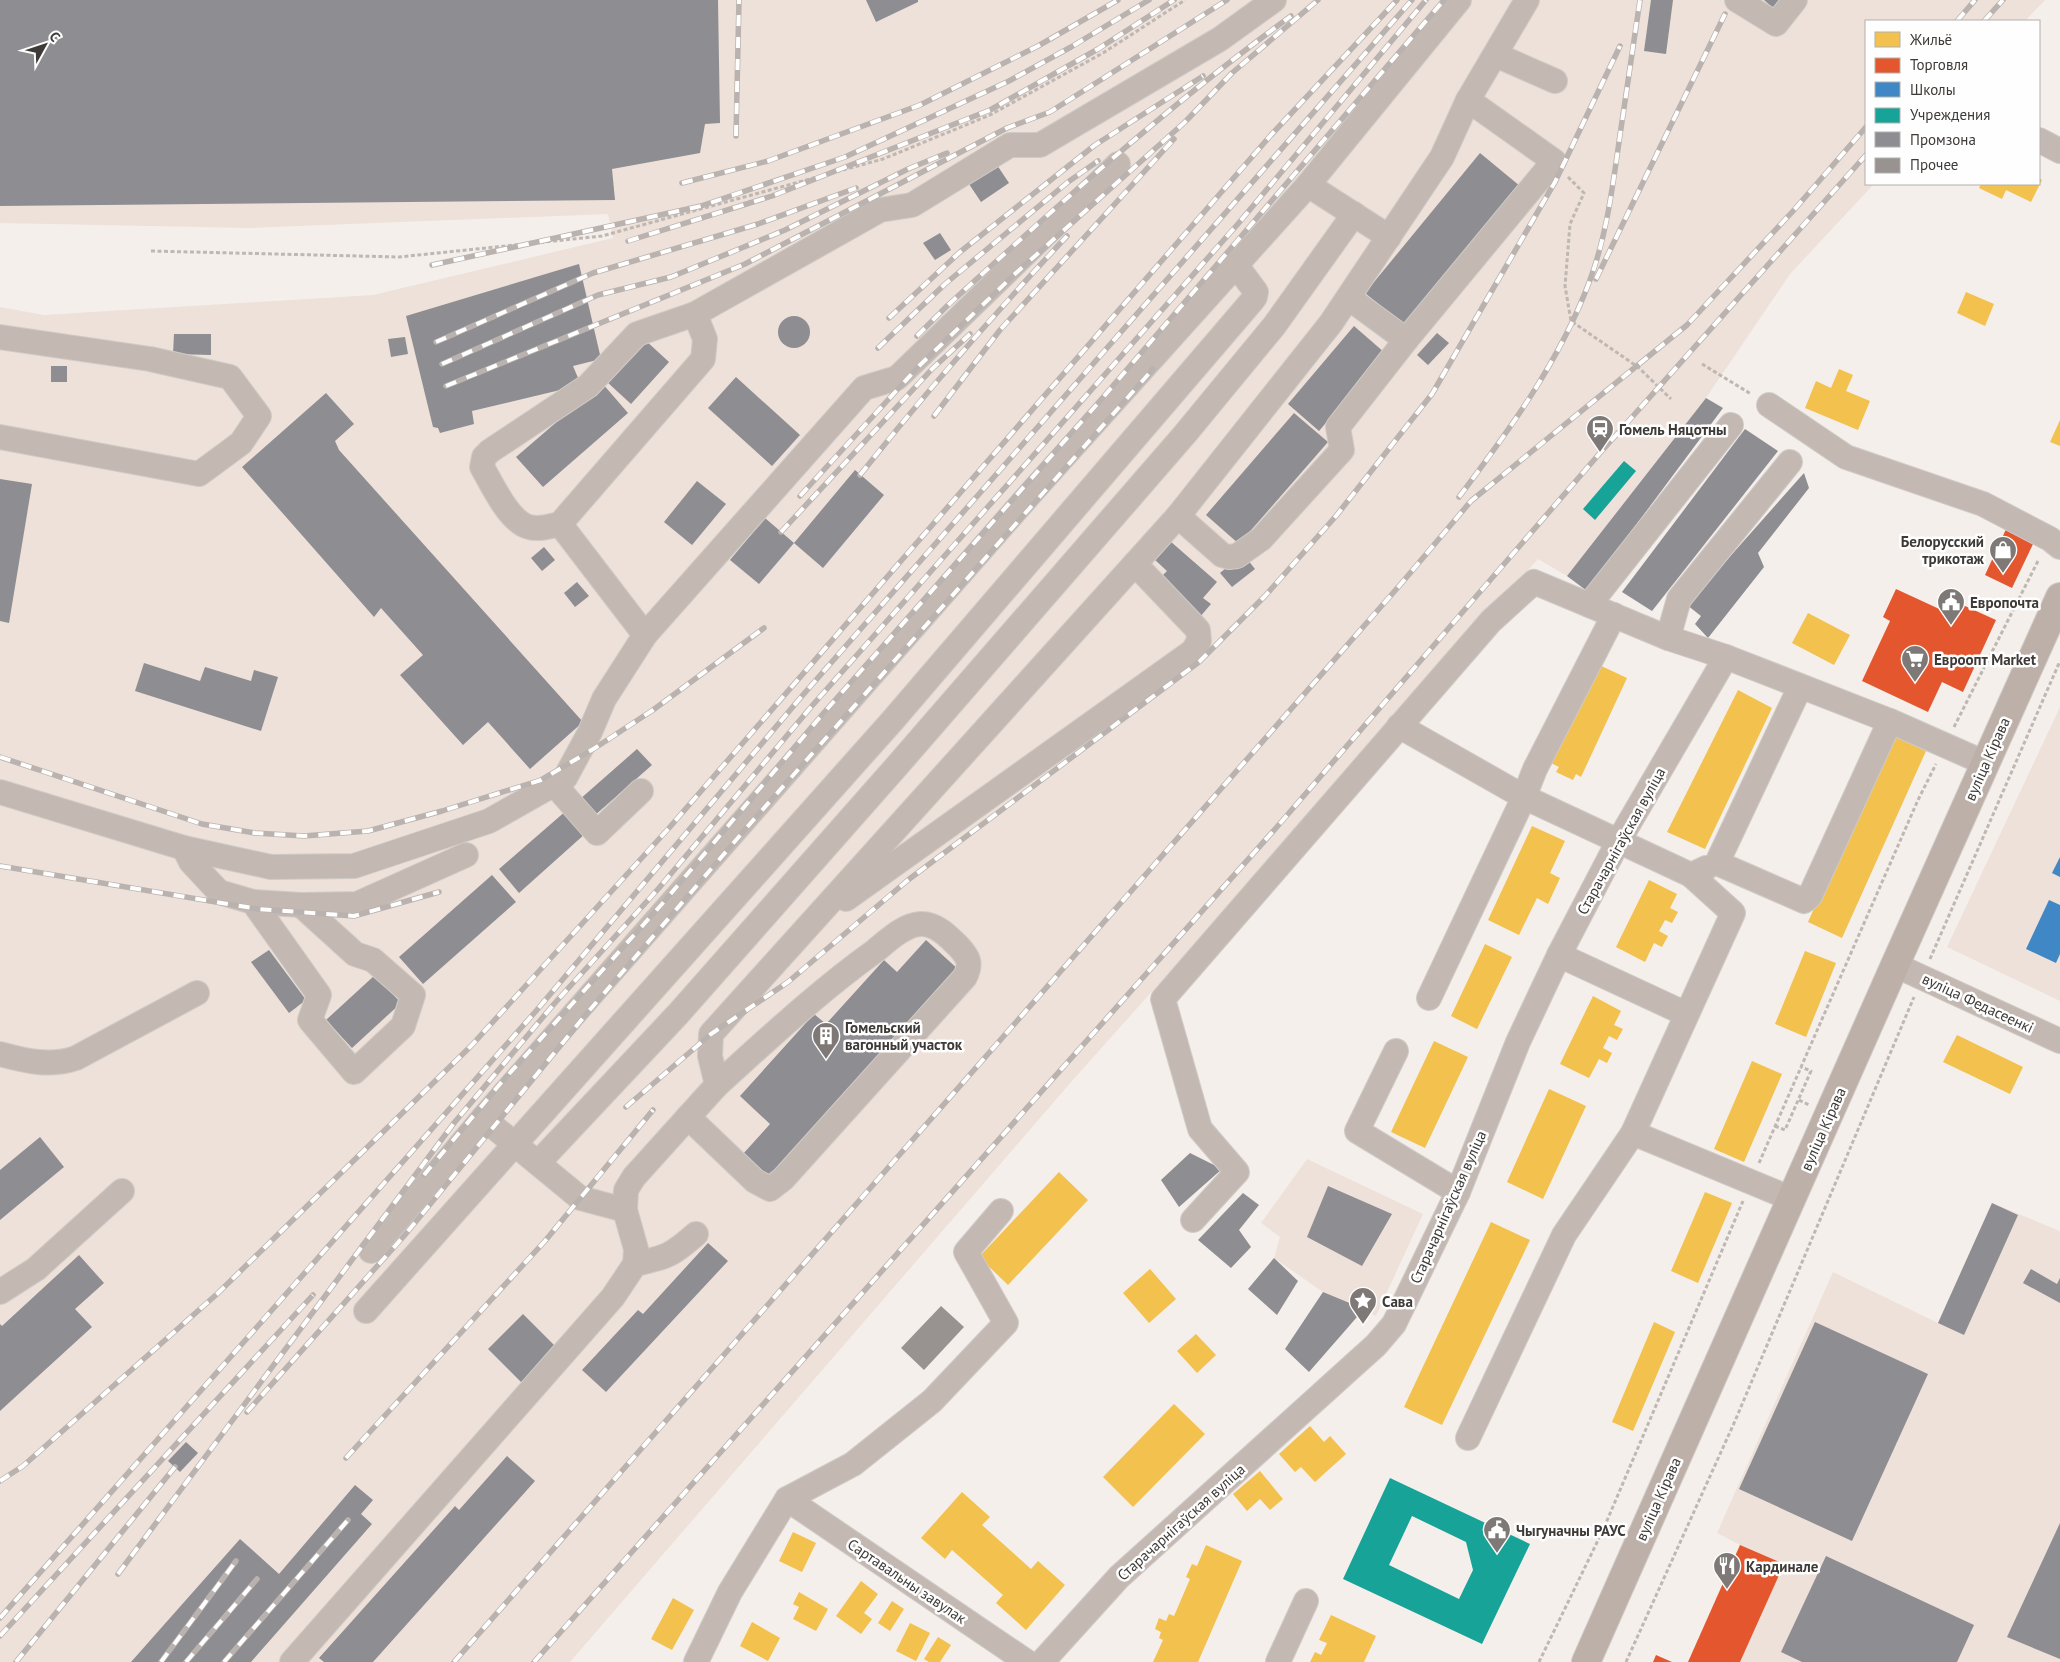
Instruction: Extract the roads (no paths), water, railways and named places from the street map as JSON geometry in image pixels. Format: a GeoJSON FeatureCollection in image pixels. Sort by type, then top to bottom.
{"type":"FeatureCollection","features":[{"type":"Feature","properties":{"kind":"main road","name":"вуліца Кірава"},"geometry":{"type":"LineString","coordinates":[[1586,1662],[2060,597]]}},
{"type":"Feature","properties":{"kind":"street"},"geometry":{"type":"LineString","coordinates":[[694,314],[706,339],[703,358],[560,524],[536,528],[528,527],[513,518],[482,467],[484,457],[490,451],[588,386],[638,334],[694,314],[880,210],[912,205],[1010,145],[1040,145],[1220,39],[1274,0]]}},
{"type":"Feature","properties":{"kind":"street"},"geometry":{"type":"LineString","coordinates":[[371,1252],[483,1118],[1024,501],[1308,184],[1459,0]]}},
{"type":"Feature","properties":{"kind":"street"},"geometry":{"type":"LineString","coordinates":[[717,1085],[710,1056],[711,1034],[1178,516],[1349,298],[1442,157],[1468,100],[1527,0]]}},
{"type":"Feature","properties":{"kind":"street"},"geometry":{"type":"LineString","coordinates":[[1737,0],[1776,24],[1795,0]]}},
{"type":"Feature","properties":{"kind":"street"},"geometry":{"type":"LineString","coordinates":[[1496,55],[1555,81]]}},
{"type":"Feature","properties":{"kind":"street"},"geometry":{"type":"LineString","coordinates":[[1178,516],[1222,555],[1229,557],[1238,556],[1261,540],[1342,450],[1338,427],[1406,340],[1554,161],[1468,100]]}},
{"type":"Feature","properties":{"kind":"street"},"geometry":{"type":"LineString","coordinates":[[2040,141],[2060,151]]}},
{"type":"Feature","properties":{"kind":"street"},"geometry":{"type":"LineString","coordinates":[[0,792],[184,848],[270,867],[354,866],[489,821],[565,778],[590,732],[604,699],[646,635],[864,388],[897,378],[1118,164]]}},
{"type":"Feature","properties":{"kind":"street"},"geometry":{"type":"LineString","coordinates":[[1308,184],[1389,237]]}},
{"type":"Feature","properties":{"kind":"street"},"geometry":{"type":"LineString","coordinates":[[538,1163],[678,1014],[889,775],[1185,434],[1274,326],[1354,214]]}},
{"type":"Feature","properties":{"kind":"street"},"geometry":{"type":"LineString","coordinates":[[366,1311],[893,720],[1252,301],[1256,292],[1236,265]]}},
{"type":"Feature","properties":{"kind":"street"},"geometry":{"type":"LineString","coordinates":[[1349,298],[1406,340]]}},
{"type":"Feature","properties":{"kind":"street"},"geometry":{"type":"LineString","coordinates":[[0,338],[150,358],[230,377],[259,416],[242,443],[198,474],[0,437]]}},
{"type":"Feature","properties":{"kind":"street"},"geometry":{"type":"LineString","coordinates":[[1769,405],[1846,456],[1983,504],[2055,543]]}},
{"type":"Feature","properties":{"kind":"street"},"geometry":{"type":"LineString","coordinates":[[1589,605],[1731,425]]}},
{"type":"Feature","properties":{"kind":"street"},"geometry":{"type":"LineString","coordinates":[[1668,638],[1678,599],[1790,462]]}},
{"type":"Feature","properties":{"kind":"street"},"geometry":{"type":"LineString","coordinates":[[560,524],[646,635]]}},
{"type":"Feature","properties":{"kind":"street"},"geometry":{"type":"LineString","coordinates":[[808,926],[1193,651],[1199,641],[1198,630],[1135,564]]}},
{"type":"Feature","properties":{"kind":"street"},"geometry":{"type":"LineString","coordinates":[[1193,1220],[1237,1172],[1200,1129],[1163,999],[1491,621],[1534,582],[1668,638],[1726,657],[1890,721],[1985,763]]}},
{"type":"Feature","properties":{"kind":"street"},"geometry":{"type":"LineString","coordinates":[[1429,998],[1524,797],[1535,769],[1614,615]]}},
{"type":"Feature","properties":{"kind":"street","name":"Старачарнігаўская вуліца"},"geometry":{"type":"LineString","coordinates":[[1042,1662],[1119,1578],[1376,1345],[1394,1324],[1458,1192],[1518,1042],[1558,955],[1618,842],[1726,657]]}},
{"type":"Feature","properties":{"kind":"street"},"geometry":{"type":"LineString","coordinates":[[1691,875],[1717,863],[1800,687]]}},
{"type":"Feature","properties":{"kind":"street"},"geometry":{"type":"LineString","coordinates":[[1717,863],[1804,901],[1810,896],[1890,721]]}},
{"type":"Feature","properties":{"kind":"street"},"geometry":{"type":"LineString","coordinates":[[1399,726],[1524,797],[1691,875],[1733,913],[1633,1133],[1564,1235],[1468,1438]]}},
{"type":"Feature","properties":{"kind":"street"},"geometry":{"type":"LineString","coordinates":[[554,784],[596,833],[641,791]]}},
{"type":"Feature","properties":{"kind":"street"},"geometry":{"type":"LineString","coordinates":[[184,848],[191,862],[219,892],[253,902],[301,905],[357,904],[466,855]]}},
{"type":"Feature","properties":{"kind":"street"},"geometry":{"type":"LineString","coordinates":[[253,902],[319,995],[310,1020],[354,1072],[403,1026],[413,995],[373,960],[355,954],[301,905]]}},
{"type":"Feature","properties":{"kind":"street"},"geometry":{"type":"LineString","coordinates":[[292,1662],[613,1297],[635,1264],[636,1250],[625,1210],[626,1190],[634,1176],[717,1085],[831,983],[906,928],[920,924],[933,926],[948,936],[966,954],[970,961],[970,968],[965,977],[783,1179],[770,1189],[755,1181],[688,1117]]}},
{"type":"Feature","properties":{"kind":"street"},"geometry":{"type":"LineString","coordinates":[[1558,955],[1686,1014]]}},
{"type":"Feature","properties":{"kind":"street","name":"вуліца Федасеенкі"},"geometry":{"type":"LineString","coordinates":[[1895,965],[2060,1041]]}},
{"type":"Feature","properties":{"kind":"street"},"geometry":{"type":"LineString","coordinates":[[0,1054],[42,1064],[62,1063],[76,1058],[197,993]]}},
{"type":"Feature","properties":{"kind":"street"},"geometry":{"type":"LineString","coordinates":[[1396,1051],[1357,1131],[1458,1192]]}},
{"type":"Feature","properties":{"kind":"street"},"geometry":{"type":"LineString","coordinates":[[483,1118],[580,1198],[625,1210]]}},
{"type":"Feature","properties":{"kind":"street"},"geometry":{"type":"LineString","coordinates":[[1633,1133],[1792,1199]]}},
{"type":"Feature","properties":{"kind":"street"},"geometry":{"type":"LineString","coordinates":[[0,1292],[36,1269],[122,1191]]}},
{"type":"Feature","properties":{"kind":"street"},"geometry":{"type":"LineString","coordinates":[[696,1662],[730,1592],[787,1500],[853,1464],[932,1401],[1006,1323],[966,1252],[1001,1211]]}},
{"type":"Feature","properties":{"kind":"street"},"geometry":{"type":"LineString","coordinates":[[635,1264],[662,1258],[674,1253],[696,1234]]}},
{"type":"Feature","properties":{"kind":"street","name":"Сартавальны завулак"},"geometry":{"type":"LineString","coordinates":[[787,1500],[1027,1662]]}},
{"type":"Feature","properties":{"kind":"street"},"geometry":{"type":"LineString","coordinates":[[1278,1662],[1306,1601]]}},
{"type":"Feature","properties":{"kind":"railway"},"geometry":{"type":"LineString","coordinates":[[736,136],[739,0]]}},
{"type":"Feature","properties":{"kind":"railway"},"geometry":{"type":"LineString","coordinates":[[682,183],[768,161],[920,105],[1038,46],[1118,0]]}},
{"type":"Feature","properties":{"kind":"railway"},"geometry":{"type":"LineString","coordinates":[[432,265],[701,206],[845,157],[1009,81],[1071,47],[1149,0]]}},
{"type":"Feature","properties":{"kind":"railway"},"geometry":{"type":"LineString","coordinates":[[628,241],[772,196],[990,110],[1098,49],[1174,0]]}},
{"type":"Feature","properties":{"kind":"railway"},"geometry":{"type":"LineString","coordinates":[[446,386],[745,264],[1007,128],[1050,112],[1227,0]]}},
{"type":"Feature","properties":{"kind":"railway"},"geometry":{"type":"LineString","coordinates":[[800,496],[919,366],[1016,273],[1185,122],[1232,73],[1318,0]]}},
{"type":"Feature","properties":{"kind":"railway"},"geometry":{"type":"LineString","coordinates":[[0,1481],[23,1466],[217,1294],[471,1046],[669,828],[1271,135],[1397,0]]}},
{"type":"Feature","properties":{"kind":"railway"},"geometry":{"type":"LineString","coordinates":[[0,1618],[536,1011],[802,696],[1412,0]]}},
{"type":"Feature","properties":{"kind":"railway"},"geometry":{"type":"LineString","coordinates":[[118,1574],[454,1123],[554,1004],[659,888],[811,707],[1237,225],[1426,0]]}},
{"type":"Feature","properties":{"kind":"railway"},"geometry":{"type":"LineString","coordinates":[[424,1175],[500,1084],[662,904],[821,716],[1099,402],[1444,0]]}},
{"type":"Feature","properties":{"kind":"railway"},"geometry":{"type":"LineString","coordinates":[[1459,497],[1515,420],[1549,366],[1578,310],[1590,280],[1601,245],[1609,209],[1640,0]]}},
{"type":"Feature","properties":{"kind":"railway"},"geometry":{"type":"LineString","coordinates":[[1958,20],[1975,0]]}},
{"type":"Feature","properties":{"kind":"railway"},"geometry":{"type":"LineString","coordinates":[[1985,20],[2003,0]]}},
{"type":"Feature","properties":{"kind":"railway"},"geometry":{"type":"LineString","coordinates":[[1596,279],[1725,14]]}},
{"type":"Feature","properties":{"kind":"railway"},"geometry":{"type":"LineString","coordinates":[[917,336],[947,306],[1115,156],[1201,85],[1291,16]]}},
{"type":"Feature","properties":{"kind":"railway"},"geometry":{"type":"LineString","coordinates":[[626,1107],[711,1034],[788,982],[908,880],[1199,662],[1265,596],[1336,516],[1432,394],[1555,182],[1620,46]]}},
{"type":"Feature","properties":{"kind":"railway"},"geometry":{"type":"LineString","coordinates":[[889,318],[960,252],[1095,145],[1203,76]]}},
{"type":"Feature","properties":{"kind":"railway"},"geometry":{"type":"LineString","coordinates":[[454,1662],[1400,585],[1471,501],[1687,325],[1794,210],[1865,128]]}},
{"type":"Feature","properties":{"kind":"railway"},"geometry":{"type":"LineString","coordinates":[[934,416],[1000,330],[1174,139]]}},
{"type":"Feature","properties":{"kind":"railway"},"geometry":{"type":"LineString","coordinates":[[442,364],[598,295],[671,277],[785,230],[908,169],[947,153]]}},
{"type":"Feature","properties":{"kind":"railway"},"geometry":{"type":"LineString","coordinates":[[534,1662],[1276,828],[1600,453],[1865,156]]}},
{"type":"Feature","properties":{"kind":"railway"},"geometry":{"type":"LineString","coordinates":[[878,348],[945,284],[1068,182],[1098,161]]}},
{"type":"Feature","properties":{"kind":"railway"},"geometry":{"type":"LineString","coordinates":[[436,342],[593,273],[758,224],[856,188]]}},
{"type":"Feature","properties":{"kind":"railway"},"geometry":{"type":"LineString","coordinates":[[860,475],[961,353],[1067,236]]}},
{"type":"Feature","properties":{"kind":"railway"},"geometry":{"type":"LineString","coordinates":[[781,532],[932,369],[970,334]]}},
{"type":"Feature","properties":{"kind":"railway"},"geometry":{"type":"LineString","coordinates":[[247,1412],[404,1236],[588,1012],[749,825],[1153,369]]}},
{"type":"Feature","properties":{"kind":"railway"},"geometry":{"type":"LineString","coordinates":[[0,757],[202,824],[255,833],[304,836],[368,831],[442,811],[541,780],[653,710],[764,628]]}},
{"type":"Feature","properties":{"kind":"railway"},"geometry":{"type":"LineString","coordinates":[[0,866],[258,909],[354,916],[439,892]]}},
{"type":"Feature","properties":{"kind":"railway"},"geometry":{"type":"LineString","coordinates":[[346,1458],[545,1241],[653,1110]]}},
{"type":"Feature","properties":{"kind":"railway"},"geometry":{"type":"LineString","coordinates":[[0,1636],[313,1295]]}},
{"type":"Feature","properties":{"kind":"railway"},"geometry":{"type":"LineString","coordinates":[[16,1662],[175,1467]]}},
{"type":"Feature","properties":{"kind":"railway"},"geometry":{"type":"LineString","coordinates":[[224,1662],[348,1520]]}},
{"type":"Feature","properties":{"kind":"railway"},"geometry":{"type":"LineString","coordinates":[[161,1662],[236,1561]]}},
{"type":"Feature","properties":{"kind":"railway"},"geometry":{"type":"LineString","coordinates":[[186,1662],[257,1579]]}},
{"type":"Feature","properties":{"kind":"place","name":"Гомель Няцотны"},"geometry":{"type":"Point","coordinates":[1600,453]}},
{"type":"Feature","properties":{"kind":"place","name":"Белорусский трикотаж"},"geometry":{"type":"Point","coordinates":[2003,574]}},
{"type":"Feature","properties":{"kind":"place","name":"Европочта"},"geometry":{"type":"Point","coordinates":[1951,626]}},
{"type":"Feature","properties":{"kind":"place","name":"Евроопт Market"},"geometry":{"type":"Point","coordinates":[1915,683]}},
{"type":"Feature","properties":{"kind":"place","name":"Гомельский вагонный участок"},"geometry":{"type":"Point","coordinates":[826,1060]}},
{"type":"Feature","properties":{"kind":"place","name":"Сава"},"geometry":{"type":"Point","coordinates":[1363,1325]}},
{"type":"Feature","properties":{"kind":"place","name":"Чыгуначны РАУС"},"geometry":{"type":"Point","coordinates":[1497,1554]}},
{"type":"Feature","properties":{"kind":"place","name":"Кардинале"},"geometry":{"type":"Point","coordinates":[1727,1590]}}]}
